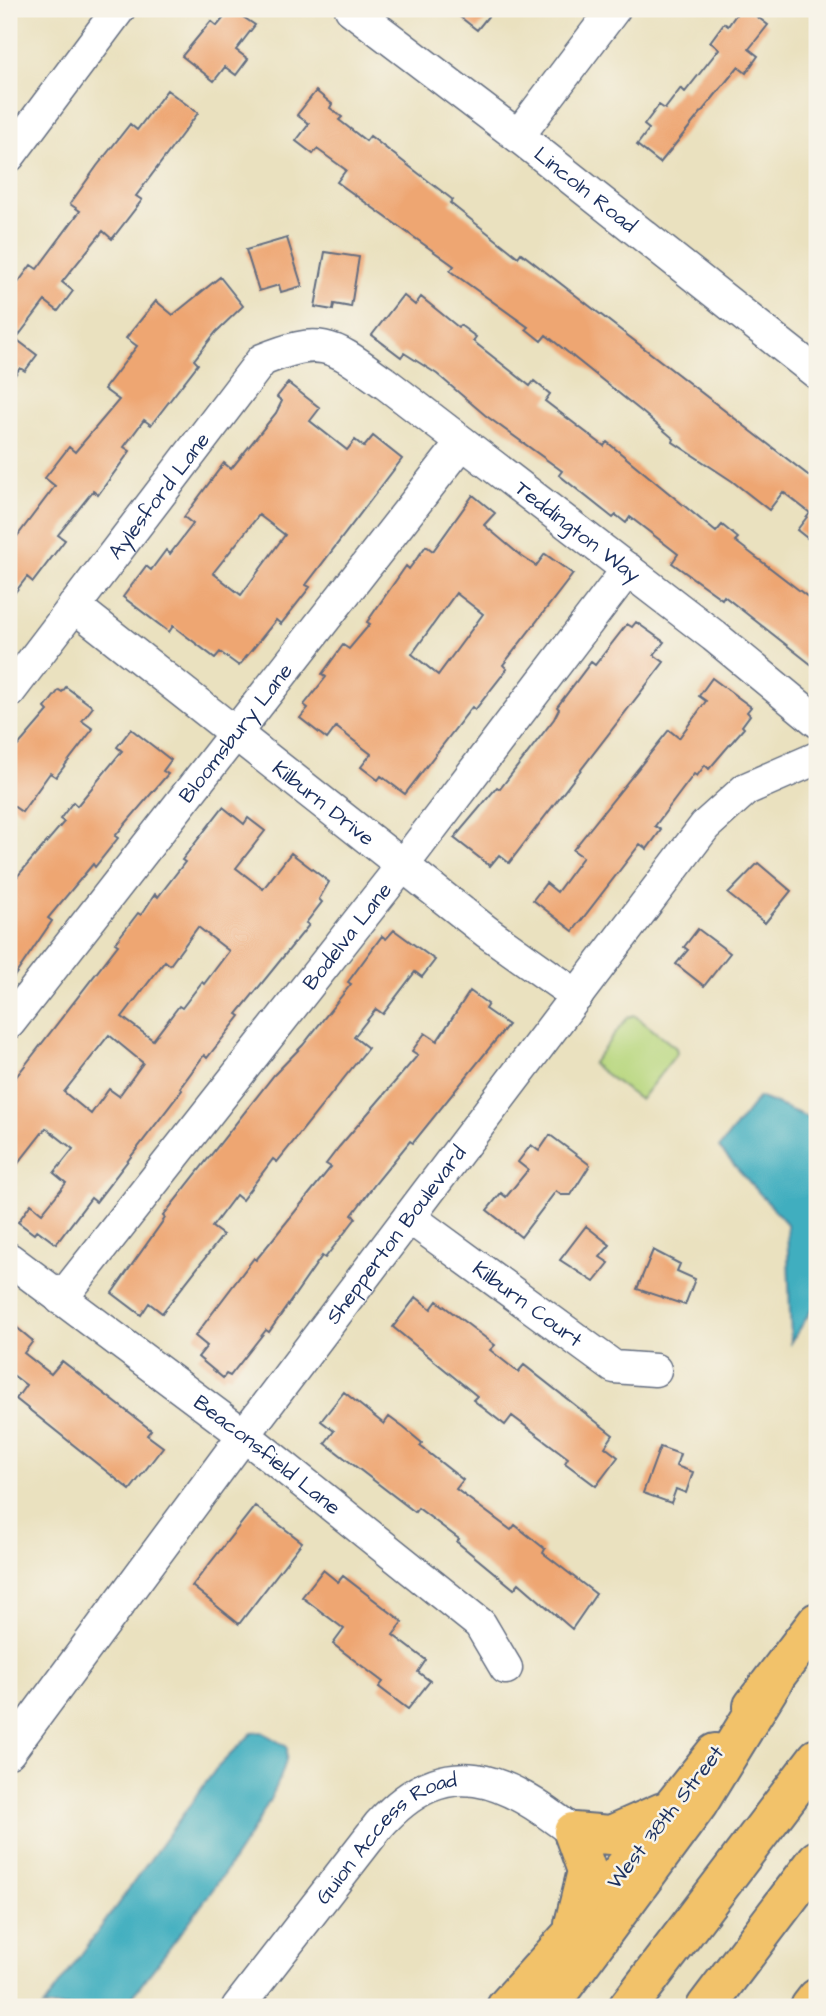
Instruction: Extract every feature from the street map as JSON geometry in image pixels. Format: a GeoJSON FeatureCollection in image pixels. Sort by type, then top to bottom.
{"type":"FeatureCollection","features":[{"type":"Feature","properties":{"kind":"main road","name":"West 38th Street"},"geometry":{"type":"LineString","coordinates":[[506,2007],[570,1936],[817,1622]]}},
{"type":"Feature","properties":{"kind":"main road"},"geometry":{"type":"LineString","coordinates":[[548,2007],[698,1804],[774,1680]]}},
{"type":"Feature","properties":{"kind":"main road"},"geometry":{"type":"LineString","coordinates":[[628,2007],[817,1758]]}},
{"type":"Feature","properties":{"kind":"main road"},"geometry":{"type":"LineString","coordinates":[[573,1832],[597,1836],[620,1833],[669,1809]]}},
{"type":"Feature","properties":{"kind":"main road"},"geometry":{"type":"LineString","coordinates":[[570,1936],[587,1879],[585,1862],[573,1832]]}},
{"type":"Feature","properties":{"kind":"main road"},"geometry":{"type":"LineString","coordinates":[[706,2007],[817,1860]]}},
{"type":"Feature","properties":{"kind":"main road"},"geometry":{"type":"LineString","coordinates":[[810,2007],[817,1998]]}},
{"type":"Feature","properties":{"kind":"street"},"geometry":{"type":"LineString","coordinates":[[9,156],[119,9]]}},
{"type":"Feature","properties":{"kind":"street","name":"Lincoln Road"},"geometry":{"type":"LineString","coordinates":[[351,9],[518,135],[817,373]]}},
{"type":"Feature","properties":{"kind":"street"},"geometry":{"type":"LineString","coordinates":[[518,135],[614,9]]}},
{"type":"Feature","properties":{"kind":"street","name":"Aylesford Lane"},"geometry":{"type":"LineString","coordinates":[[9,692],[262,360],[296,346],[336,349]]}},
{"type":"Feature","properties":{"kind":"street","name":"Teddington Way"},"geometry":{"type":"LineString","coordinates":[[336,349],[628,569],[817,721]]}},
{"type":"Feature","properties":{"kind":"street","name":"Bloomsbury Lane"},"geometry":{"type":"LineString","coordinates":[[9,1023],[462,443]]}},
{"type":"Feature","properties":{"kind":"street","name":"Bodelva Lane"},"geometry":{"type":"LineString","coordinates":[[61,1299],[403,865],[628,569]]}},
{"type":"Feature","properties":{"kind":"street","name":"Kilburn Drive"},"geometry":{"type":"LineString","coordinates":[[74,606],[403,865],[577,996]]}},
{"type":"Feature","properties":{"kind":"street","name":"Shepperton Boulevard"},"geometry":{"type":"LineString","coordinates":[[9,1752],[244,1435],[705,826],[746,789],[817,758]]}},
{"type":"Feature","properties":{"kind":"street","name":"Kilburn Court"},"geometry":{"type":"LineString","coordinates":[[410,1217],[614,1367],[655,1370]]}},
{"type":"Feature","properties":{"kind":"street","name":"Beaconsfield Lane"},"geometry":{"type":"LineString","coordinates":[[9,1259],[244,1435],[480,1623],[506,1668]]}},
{"type":"Feature","properties":{"kind":"street","name":"Guion Access Road"},"geometry":{"type":"LineString","coordinates":[[238,2007],[379,1825],[402,1802],[424,1788],[454,1780],[487,1781],[527,1798],[573,1832]]}},
{"type":"Feature","properties":{"kind":"green space"},"geometry":{"type":"Polygon","coordinates":[[[634,1015],[676,1048],[677,1053],[640,1100],[592,1064],[628,1017],[634,1015]]]}},
{"type":"Feature","properties":{"kind":"water"},"geometry":{"type":"Polygon","coordinates":[[[759,1097],[817,1121],[817,1301],[791,1343],[787,1224],[719,1148],[759,1097]]]}},
{"type":"Feature","properties":{"kind":"water"},"geometry":{"type":"Polygon","coordinates":[[[262,1732],[287,1747],[283,1771],[269,1802],[220,1879],[124,2007],[43,2007],[216,1769],[252,1733],[262,1732]]]}},
{"type":"Feature","properties":{"kind":"building"},"geometry":{"type":"Polygon","coordinates":[[[231,9],[255,25],[236,50],[248,59],[236,75],[225,67],[214,81],[182,56],[211,21],[217,26],[231,9]]]}},
{"type":"Feature","properties":{"kind":"building"},"geometry":{"type":"Polygon","coordinates":[[[450,9],[494,9],[477,30],[450,9]]]}},
{"type":"Feature","properties":{"kind":"building"},"geometry":{"type":"Polygon","coordinates":[[[740,9],[747,9],[768,25],[749,49],[758,56],[746,73],[738,67],[660,163],[637,145],[649,129],[644,125],[659,105],[665,109],[681,88],[685,92],[719,49],[710,42],[724,23],[728,26],[740,9]]]}},
{"type":"Feature","properties":{"kind":"building"},"geometry":{"type":"Polygon","coordinates":[[[167,90],[198,113],[136,196],[142,200],[112,239],[103,231],[62,282],[73,291],[58,311],[45,301],[16,339],[37,355],[25,371],[20,368],[9,383],[9,295],[31,265],[37,269],[80,211],[70,204],[97,166],[130,124],[137,130],[167,90]]]}},
{"type":"Feature","properties":{"kind":"building"},"geometry":{"type":"Polygon","coordinates":[[[316,91],[332,104],[330,108],[342,117],[339,120],[366,141],[370,136],[453,200],[450,203],[518,257],[521,253],[817,482],[817,546],[797,530],[810,513],[783,492],[769,510],[732,481],[673,442],[674,439],[641,411],[546,335],[541,341],[526,329],[528,327],[450,271],[454,266],[337,182],[346,170],[317,149],[313,154],[296,141],[309,124],[297,115],[316,91]]]}},
{"type":"Feature","properties":{"kind":"building"},"geometry":{"type":"Polygon","coordinates":[[[287,238],[302,286],[281,292],[279,285],[259,291],[246,250],[287,238]]]}},
{"type":"Feature","properties":{"kind":"building"},"geometry":{"type":"Polygon","coordinates":[[[325,252],[359,257],[351,307],[334,304],[333,310],[315,307],[325,252]]]}},
{"type":"Feature","properties":{"kind":"building"},"geometry":{"type":"Polygon","coordinates":[[[220,277],[243,306],[216,332],[194,360],[198,364],[151,425],[144,420],[124,447],[130,451],[98,495],[93,491],[58,535],[65,540],[33,582],[27,577],[9,600],[9,547],[55,486],[45,478],[69,447],[75,452],[119,400],[104,389],[137,346],[126,338],[156,301],[173,315],[220,277]]]}},
{"type":"Feature","properties":{"kind":"building"},"geometry":{"type":"Polygon","coordinates":[[[403,295],[415,305],[421,297],[458,327],[460,325],[476,337],[473,341],[530,386],[534,381],[550,394],[545,401],[604,446],[607,442],[716,532],[722,525],[738,538],[735,541],[817,604],[817,669],[724,596],[722,599],[672,563],[678,554],[630,517],[626,523],[616,515],[613,518],[559,475],[562,471],[485,415],[437,374],[404,353],[401,357],[372,335],[403,295]]]}},
{"type":"Feature","properties":{"kind":"building"},"geometry":{"type":"Polygon","coordinates":[[[288,383],[320,408],[310,421],[347,450],[355,440],[364,447],[373,436],[402,459],[306,585],[310,587],[281,624],[276,620],[239,666],[220,652],[215,658],[173,626],[169,632],[123,597],[146,566],[151,570],[166,550],[170,554],[193,524],[184,517],[224,463],[231,469],[276,413],[282,401],[277,397],[288,383]],[[259,515],[213,573],[241,595],[285,535],[259,515]]]}},
{"type":"Feature","properties":{"kind":"building"},"geometry":{"type":"Polygon","coordinates":[[[473,495],[495,513],[484,525],[521,556],[536,566],[545,554],[573,574],[503,665],[507,669],[475,710],[472,707],[405,794],[381,776],[378,780],[361,767],[371,754],[336,727],[327,739],[300,718],[308,708],[304,705],[326,677],[322,674],[343,645],[349,649],[370,624],[367,622],[406,566],[409,569],[426,546],[433,551],[473,495]],[[456,593],[412,654],[438,675],[483,614],[456,593]]]}},
{"type":"Feature","properties":{"kind":"building"},"geometry":{"type":"Polygon","coordinates":[[[636,622],[664,642],[654,655],[664,662],[509,863],[499,855],[490,866],[454,838],[497,787],[500,789],[554,719],[559,709],[557,707],[591,662],[595,665],[627,624],[632,627],[636,622]]]}},
{"type":"Feature","properties":{"kind":"building"},"geometry":{"type":"Polygon","coordinates":[[[712,678],[751,707],[747,712],[750,715],[742,726],[744,728],[709,769],[705,765],[697,776],[694,774],[655,826],[661,830],[647,849],[640,844],[573,931],[533,900],[546,883],[557,892],[583,857],[573,850],[669,730],[679,738],[706,701],[699,696],[712,678]]]}},
{"type":"Feature","properties":{"kind":"building"},"geometry":{"type":"Polygon","coordinates":[[[66,687],[93,707],[82,721],[93,729],[56,777],[50,773],[22,812],[9,803],[9,756],[48,711],[45,708],[59,690],[62,692],[66,687]]]}},
{"type":"Feature","properties":{"kind":"building"},"geometry":{"type":"Polygon","coordinates":[[[131,729],[171,760],[163,771],[168,774],[115,836],[118,838],[95,867],[93,864],[48,918],[52,921],[9,984],[9,886],[64,822],[60,819],[73,802],[77,806],[122,751],[117,747],[131,729]]]}},
{"type":"Feature","properties":{"kind":"building"},"geometry":{"type":"Polygon","coordinates":[[[223,807],[244,824],[248,818],[265,831],[236,868],[263,889],[291,853],[329,882],[319,899],[322,902],[306,923],[309,925],[237,1014],[240,1016],[207,1058],[204,1055],[180,1088],[182,1090],[96,1202],[91,1198],[56,1244],[37,1230],[34,1234],[18,1222],[31,1204],[42,1213],[66,1183],[54,1173],[73,1149],[46,1128],[9,1175],[9,1086],[118,945],[115,943],[138,913],[141,915],[155,894],[158,897],[185,862],[182,860],[223,807]],[[198,927],[170,965],[165,961],[122,1017],[153,1040],[179,1006],[182,1008],[202,982],[204,984],[229,951],[198,927]],[[109,1035],[64,1092],[91,1114],[109,1089],[119,1096],[143,1063],[109,1035]]]}},
{"type":"Feature","properties":{"kind":"building"},"geometry":{"type":"Polygon","coordinates":[[[758,863],[791,891],[765,923],[728,894],[758,863]]]}},
{"type":"Feature","properties":{"kind":"building"},"geometry":{"type":"Polygon","coordinates":[[[698,929],[730,953],[704,986],[676,964],[688,950],[684,947],[698,929]]]}},
{"type":"Feature","properties":{"kind":"building"},"geometry":{"type":"Polygon","coordinates":[[[394,930],[435,960],[422,977],[415,972],[383,1014],[376,1009],[354,1037],[368,1048],[277,1162],[273,1159],[242,1200],[236,1195],[212,1227],[223,1235],[162,1313],[149,1303],[141,1315],[112,1293],[165,1218],[163,1216],[274,1075],[303,1045],[351,984],[348,982],[382,936],[386,939],[394,930]]]}},
{"type":"Feature","properties":{"kind":"building"},"geometry":{"type":"Polygon","coordinates":[[[470,991],[488,1004],[485,1009],[508,1025],[413,1143],[410,1141],[375,1184],[352,1215],[356,1218],[325,1258],[322,1256],[269,1332],[266,1330],[230,1376],[226,1374],[223,1378],[198,1357],[207,1346],[195,1336],[254,1258],[256,1260],[331,1167],[326,1164],[339,1147],[418,1055],[412,1051],[425,1033],[437,1041],[470,991]]]}},
{"type":"Feature","properties":{"kind":"building"},"geometry":{"type":"Polygon","coordinates":[[[550,1135],[590,1165],[571,1195],[561,1195],[556,1191],[521,1237],[487,1210],[501,1193],[506,1197],[528,1170],[518,1162],[531,1145],[539,1151],[550,1135]]]}},
{"type":"Feature","properties":{"kind":"building"},"geometry":{"type":"Polygon","coordinates":[[[586,1226],[610,1245],[600,1257],[609,1263],[594,1282],[560,1260],[586,1226]]]}},
{"type":"Feature","properties":{"kind":"building"},"geometry":{"type":"Polygon","coordinates":[[[653,1250],[680,1264],[677,1271],[695,1279],[685,1305],[637,1289],[653,1250]]]}},
{"type":"Feature","properties":{"kind":"building"},"geometry":{"type":"Polygon","coordinates":[[[416,1297],[431,1309],[437,1301],[495,1345],[490,1350],[518,1372],[524,1365],[613,1435],[605,1447],[618,1457],[596,1486],[565,1463],[568,1458],[512,1416],[505,1425],[473,1400],[477,1396],[393,1327],[416,1297]]]}},
{"type":"Feature","properties":{"kind":"building"},"geometry":{"type":"Polygon","coordinates":[[[9,1321],[33,1341],[24,1353],[51,1374],[62,1361],[151,1430],[147,1435],[163,1447],[130,1490],[16,1399],[26,1385],[9,1372],[9,1321]]]}},
{"type":"Feature","properties":{"kind":"building"},"geometry":{"type":"Polygon","coordinates":[[[344,1392],[384,1424],[389,1417],[404,1428],[422,1443],[420,1446],[463,1480],[456,1489],[511,1530],[515,1525],[545,1549],[543,1553],[596,1594],[572,1629],[519,1583],[514,1589],[457,1542],[459,1539],[418,1508],[415,1512],[325,1443],[334,1431],[321,1421],[344,1392]]]}},
{"type":"Feature","properties":{"kind":"building"},"geometry":{"type":"Polygon","coordinates":[[[660,1447],[680,1454],[676,1466],[693,1472],[686,1493],[676,1489],[671,1503],[643,1493],[660,1447]]]}},
{"type":"Feature","properties":{"kind":"building"},"geometry":{"type":"Polygon","coordinates":[[[255,1506],[302,1542],[239,1624],[192,1586],[255,1506]]]}},
{"type":"Feature","properties":{"kind":"building"},"geometry":{"type":"Polygon","coordinates":[[[323,1570],[338,1582],[343,1576],[403,1622],[393,1635],[426,1660],[418,1672],[430,1681],[408,1709],[379,1687],[383,1682],[333,1644],[344,1629],[302,1597],[323,1570]]]}}]}
